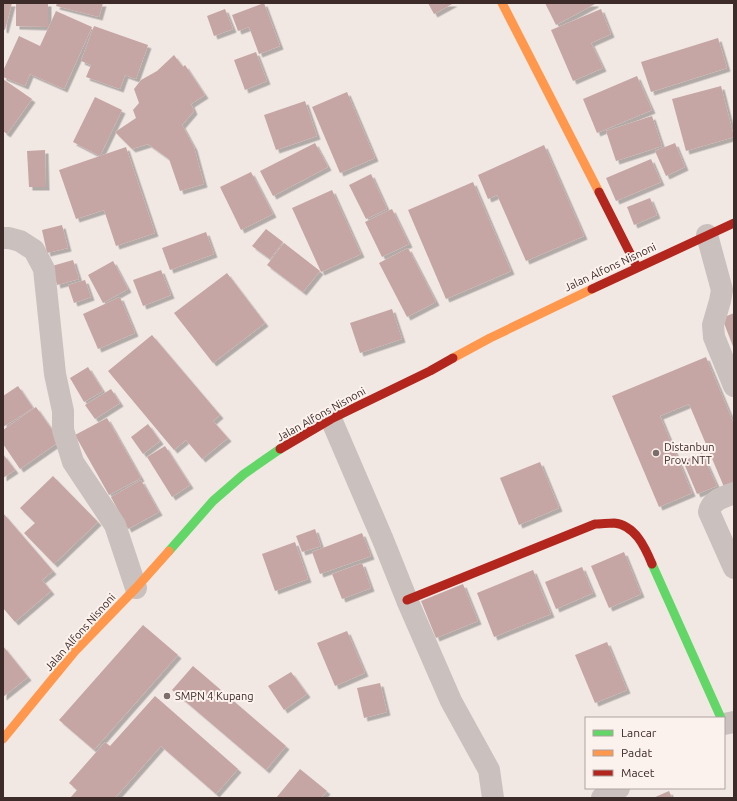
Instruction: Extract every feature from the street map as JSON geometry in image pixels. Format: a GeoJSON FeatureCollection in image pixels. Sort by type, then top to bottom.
{"type":"FeatureCollection","features":[{"type":"Feature","properties":{"kind":"main road"},"geometry":{"type":"LineString","coordinates":[[502,3],[637,266]]}},
{"type":"Feature","properties":{"kind":"main road","name":"Jalan Alfons Nisnoni"},"geometry":{"type":"LineString","coordinates":[[3,739],[76,650],[136,588],[212,501],[244,474],[279,450],[331,419],[430,371],[490,338],[637,266],[734,223]]}},
{"type":"Feature","properties":{"kind":"main road"},"geometry":{"type":"LineString","coordinates":[[406,600],[595,524],[615,523],[632,530],[644,545],[721,717]]}},
{"type":"Feature","properties":{"kind":"street"},"geometry":{"type":"LineString","coordinates":[[707,235],[722,290],[713,325],[714,337],[734,386]]}},
{"type":"Feature","properties":{"kind":"street"},"geometry":{"type":"LineString","coordinates":[[3,238],[20,241],[34,250],[44,269],[55,374],[63,410],[63,430],[73,462],[115,525],[136,588]]}},
{"type":"Feature","properties":{"kind":"street"},"geometry":{"type":"LineString","coordinates":[[331,419],[383,540],[406,600],[451,701],[489,770],[493,798]]}},
{"type":"Feature","properties":{"kind":"street"},"geometry":{"type":"LineString","coordinates":[[734,492],[715,501],[710,507],[709,512],[734,568]]}},
{"type":"Feature","properties":{"kind":"street"},"geometry":{"type":"LineString","coordinates":[[602,798],[617,789]]}},
{"type":"Feature","properties":{"kind":"building"},"geometry":{"type":"Polygon","coordinates":[[[3,3],[12,3],[5,30],[3,29],[3,3]]]}},
{"type":"Feature","properties":{"kind":"building"},"geometry":{"type":"Polygon","coordinates":[[[16,3],[48,3],[48,27],[16,26],[16,3]]]}},
{"type":"Feature","properties":{"kind":"building"},"geometry":{"type":"Polygon","coordinates":[[[57,3],[103,3],[99,17],[56,6],[57,3]]]}},
{"type":"Feature","properties":{"kind":"building"},"geometry":{"type":"Polygon","coordinates":[[[264,3],[280,46],[259,54],[249,27],[238,31],[232,15],[264,3]]]}},
{"type":"Feature","properties":{"kind":"building"},"geometry":{"type":"Polygon","coordinates":[[[428,3],[454,3],[434,14],[428,3]]]}},
{"type":"Feature","properties":{"kind":"building"},"geometry":{"type":"Polygon","coordinates":[[[545,3],[595,3],[595,4],[556,25],[545,3]]]}},
{"type":"Feature","properties":{"kind":"building"},"geometry":{"type":"Polygon","coordinates":[[[225,9],[233,29],[214,36],[207,16],[225,9]]]}},
{"type":"Feature","properties":{"kind":"building"},"geometry":{"type":"Polygon","coordinates":[[[601,9],[611,34],[591,43],[603,68],[573,81],[551,30],[601,9]]]}},
{"type":"Feature","properties":{"kind":"building"},"geometry":{"type":"Polygon","coordinates":[[[56,11],[92,27],[64,89],[30,74],[25,86],[3,77],[3,71],[19,36],[40,46],[56,11]]]}},
{"type":"Feature","properties":{"kind":"building"},"geometry":{"type":"Polygon","coordinates":[[[94,26],[148,45],[136,79],[125,75],[120,89],[86,77],[91,65],[81,61],[94,26]]]}},
{"type":"Feature","properties":{"kind":"building"},"geometry":{"type":"Polygon","coordinates":[[[718,38],[727,68],[651,92],[641,62],[718,38]]]}},
{"type":"Feature","properties":{"kind":"building"},"geometry":{"type":"Polygon","coordinates":[[[256,52],[267,81],[245,90],[234,60],[256,52]]]}},
{"type":"Feature","properties":{"kind":"building"},"geometry":{"type":"Polygon","coordinates":[[[174,55],[183,67],[185,65],[205,95],[191,104],[194,111],[182,125],[194,147],[204,184],[180,191],[169,159],[148,144],[132,149],[115,132],[136,118],[133,110],[139,103],[134,89],[141,80],[157,71],[174,55]]]}},
{"type":"Feature","properties":{"kind":"building"},"geometry":{"type":"Polygon","coordinates":[[[637,76],[652,110],[597,133],[583,99],[637,76]]]}},
{"type":"Feature","properties":{"kind":"building"},"geometry":{"type":"Polygon","coordinates":[[[3,79],[32,99],[7,134],[3,131],[3,79]]]}},
{"type":"Feature","properties":{"kind":"building"},"geometry":{"type":"Polygon","coordinates":[[[721,86],[734,137],[686,151],[672,99],[721,86]]]}},
{"type":"Feature","properties":{"kind":"building"},"geometry":{"type":"Polygon","coordinates":[[[347,92],[375,158],[340,173],[312,107],[347,92]]]}},
{"type":"Feature","properties":{"kind":"building"},"geometry":{"type":"Polygon","coordinates":[[[95,97],[122,110],[100,156],[73,142],[95,97]]]}},
{"type":"Feature","properties":{"kind":"building"},"geometry":{"type":"Polygon","coordinates":[[[305,101],[317,136],[276,150],[264,115],[305,101]]]}},
{"type":"Feature","properties":{"kind":"building"},"geometry":{"type":"Polygon","coordinates":[[[652,116],[662,146],[616,161],[606,131],[652,116]]]}},
{"type":"Feature","properties":{"kind":"building"},"geometry":{"type":"Polygon","coordinates":[[[315,143],[328,167],[273,196],[260,171],[315,143]]]}},
{"type":"Feature","properties":{"kind":"building"},"geometry":{"type":"Polygon","coordinates":[[[675,143],[685,167],[666,176],[655,151],[675,143]]]}},
{"type":"Feature","properties":{"kind":"building"},"geometry":{"type":"Polygon","coordinates":[[[544,145],[584,236],[526,261],[497,195],[488,199],[478,175],[544,145]]]}},
{"type":"Feature","properties":{"kind":"building"},"geometry":{"type":"Polygon","coordinates":[[[126,147],[155,233],[116,246],[104,210],[76,219],[59,170],[126,147]]]}},
{"type":"Feature","properties":{"kind":"building"},"geometry":{"type":"Polygon","coordinates":[[[45,150],[46,187],[29,187],[27,151],[45,150]]]}},
{"type":"Feature","properties":{"kind":"building"},"geometry":{"type":"Polygon","coordinates":[[[651,159],[661,182],[616,201],[606,178],[651,159]]]}},
{"type":"Feature","properties":{"kind":"building"},"geometry":{"type":"Polygon","coordinates":[[[251,172],[273,214],[241,230],[220,187],[251,172]]]}},
{"type":"Feature","properties":{"kind":"building"},"geometry":{"type":"Polygon","coordinates":[[[371,174],[387,209],[366,219],[349,185],[371,174]]]}},
{"type":"Feature","properties":{"kind":"building"},"geometry":{"type":"Polygon","coordinates":[[[473,182],[511,271],[446,299],[408,210],[473,182]]]}},
{"type":"Feature","properties":{"kind":"building"},"geometry":{"type":"Polygon","coordinates":[[[332,190],[361,254],[321,272],[292,208],[332,190]]]}},
{"type":"Feature","properties":{"kind":"building"},"geometry":{"type":"Polygon","coordinates":[[[650,198],[657,215],[634,225],[627,207],[650,198]]]}},
{"type":"Feature","properties":{"kind":"building"},"geometry":{"type":"Polygon","coordinates":[[[392,209],[409,244],[382,257],[365,222],[392,209]]]}},
{"type":"Feature","properties":{"kind":"building"},"geometry":{"type":"Polygon","coordinates":[[[62,225],[68,248],[47,253],[42,230],[62,225]]]}},
{"type":"Feature","properties":{"kind":"building"},"geometry":{"type":"Polygon","coordinates":[[[266,229],[283,242],[270,259],[252,246],[266,229]]]}},
{"type":"Feature","properties":{"kind":"building"},"geometry":{"type":"Polygon","coordinates":[[[206,232],[214,254],[170,270],[162,248],[206,232]]]}},
{"type":"Feature","properties":{"kind":"building"},"geometry":{"type":"Polygon","coordinates":[[[284,243],[320,271],[303,292],[267,265],[284,243]]]}},
{"type":"Feature","properties":{"kind":"building"},"geometry":{"type":"Polygon","coordinates":[[[408,248],[436,302],[407,317],[379,263],[408,248]]]}},
{"type":"Feature","properties":{"kind":"building"},"geometry":{"type":"Polygon","coordinates":[[[73,260],[79,279],[57,285],[52,266],[73,260]]]}},
{"type":"Feature","properties":{"kind":"building"},"geometry":{"type":"Polygon","coordinates":[[[113,261],[128,289],[103,303],[88,275],[113,261]]]}},
{"type":"Feature","properties":{"kind":"building"},"geometry":{"type":"Polygon","coordinates":[[[161,270],[171,295],[143,306],[133,280],[161,270]]]}},
{"type":"Feature","properties":{"kind":"building"},"geometry":{"type":"Polygon","coordinates":[[[227,273],[265,323],[213,363],[174,313],[227,273]]]}},
{"type":"Feature","properties":{"kind":"building"},"geometry":{"type":"Polygon","coordinates":[[[85,280],[91,297],[74,303],[68,285],[85,280]]]}},
{"type":"Feature","properties":{"kind":"building"},"geometry":{"type":"Polygon","coordinates":[[[120,297],[135,333],[98,349],[83,314],[120,297]]]}},
{"type":"Feature","properties":{"kind":"building"},"geometry":{"type":"Polygon","coordinates":[[[392,309],[402,339],[360,353],[350,323],[392,309]]]}},
{"type":"Feature","properties":{"kind":"building"},"geometry":{"type":"Polygon","coordinates":[[[734,313],[734,349],[722,318],[734,313]]]}},
{"type":"Feature","properties":{"kind":"building"},"geometry":{"type":"Polygon","coordinates":[[[152,335],[220,415],[213,421],[228,438],[202,459],[186,440],[174,450],[108,371],[152,335]]]}},
{"type":"Feature","properties":{"kind":"building","name":"Distanbun Prov. NTT"},"geometry":{"type":"Polygon","coordinates":[[[706,357],[734,424],[734,483],[724,487],[689,404],[660,416],[692,493],[659,507],[612,396],[706,357]]]}},
{"type":"Feature","properties":{"kind":"building"},"geometry":{"type":"Polygon","coordinates":[[[88,367],[103,391],[84,402],[70,378],[88,367]]]}},
{"type":"Feature","properties":{"kind":"building"},"geometry":{"type":"Polygon","coordinates":[[[18,386],[33,408],[3,427],[3,396],[18,386]]]}},
{"type":"Feature","properties":{"kind":"building"},"geometry":{"type":"Polygon","coordinates":[[[111,389],[120,403],[95,419],[85,405],[111,389]]]}},
{"type":"Feature","properties":{"kind":"building"},"geometry":{"type":"Polygon","coordinates":[[[36,407],[60,441],[20,469],[3,444],[3,430],[36,407]]]}},
{"type":"Feature","properties":{"kind":"building"},"geometry":{"type":"Polygon","coordinates":[[[107,418],[141,478],[109,495],[75,435],[107,418]]]}},
{"type":"Feature","properties":{"kind":"building"},"geometry":{"type":"Polygon","coordinates":[[[148,424],[160,441],[143,454],[131,437],[148,424]]]}},
{"type":"Feature","properties":{"kind":"building"},"geometry":{"type":"Polygon","coordinates":[[[165,446],[190,485],[172,497],[147,457],[165,446]]]}},
{"type":"Feature","properties":{"kind":"building"},"geometry":{"type":"Polygon","coordinates":[[[702,453],[717,486],[697,494],[683,461],[702,453]]]}},
{"type":"Feature","properties":{"kind":"building"},"geometry":{"type":"Polygon","coordinates":[[[3,454],[15,470],[3,478],[3,454]]]}},
{"type":"Feature","properties":{"kind":"building"},"geometry":{"type":"Polygon","coordinates":[[[540,462],[559,508],[519,525],[500,478],[540,462]]]}},
{"type":"Feature","properties":{"kind":"building"},"geometry":{"type":"Polygon","coordinates":[[[53,476],[98,522],[54,564],[24,533],[35,523],[20,508],[53,476]]]}},
{"type":"Feature","properties":{"kind":"building"},"geometry":{"type":"Polygon","coordinates":[[[141,480],[159,512],[128,529],[111,497],[141,480]]]}},
{"type":"Feature","properties":{"kind":"building"},"geometry":{"type":"Polygon","coordinates":[[[3,513],[53,571],[42,580],[51,591],[15,622],[3,608],[3,513]]]}},
{"type":"Feature","properties":{"kind":"building"},"geometry":{"type":"Polygon","coordinates":[[[315,529],[321,546],[302,552],[296,536],[315,529]]]}},
{"type":"Feature","properties":{"kind":"building"},"geometry":{"type":"Polygon","coordinates":[[[362,533],[371,556],[320,574],[312,552],[362,533]]]}},
{"type":"Feature","properties":{"kind":"building"},"geometry":{"type":"Polygon","coordinates":[[[295,542],[308,579],[275,591],[262,554],[295,542]]]}},
{"type":"Feature","properties":{"kind":"building"},"geometry":{"type":"Polygon","coordinates":[[[624,552],[641,594],[609,608],[591,566],[624,552]]]}},
{"type":"Feature","properties":{"kind":"building"},"geometry":{"type":"Polygon","coordinates":[[[362,563],[371,588],[342,599],[332,574],[362,563]]]}},
{"type":"Feature","properties":{"kind":"building"},"geometry":{"type":"Polygon","coordinates":[[[582,567],[593,593],[556,609],[545,582],[582,567]]]}},
{"type":"Feature","properties":{"kind":"building"},"geometry":{"type":"Polygon","coordinates":[[[533,570],[551,614],[494,637],[477,593],[533,570]]]}},
{"type":"Feature","properties":{"kind":"building"},"geometry":{"type":"Polygon","coordinates":[[[463,584],[478,621],[436,638],[421,601],[463,584]]]}},
{"type":"Feature","properties":{"kind":"building"},"geometry":{"type":"Polygon","coordinates":[[[143,625],[178,655],[94,750],[59,720],[143,625]]]}},
{"type":"Feature","properties":{"kind":"building"},"geometry":{"type":"Polygon","coordinates":[[[347,631],[365,673],[335,686],[317,643],[347,631]]]}},
{"type":"Feature","properties":{"kind":"building"},"geometry":{"type":"Polygon","coordinates":[[[607,642],[627,690],[595,703],[575,655],[607,642]]]}},
{"type":"Feature","properties":{"kind":"building"},"geometry":{"type":"Polygon","coordinates":[[[3,646],[28,677],[3,697],[3,646]]]}},
{"type":"Feature","properties":{"kind":"building"},"geometry":{"type":"Polygon","coordinates":[[[193,666],[286,746],[266,770],[172,690],[193,666]]]}},
{"type":"Feature","properties":{"kind":"building"},"geometry":{"type":"Polygon","coordinates":[[[291,672],[307,694],[284,710],[268,686],[291,672]]]}},
{"type":"Feature","properties":{"kind":"building"},"geometry":{"type":"Polygon","coordinates":[[[380,683],[387,712],[364,718],[357,688],[380,683]]]}},
{"type":"Feature","properties":{"kind":"building"},"geometry":{"type":"Polygon","coordinates":[[[155,696],[238,769],[216,794],[161,746],[115,798],[70,798],[77,790],[69,783],[105,742],[110,746],[155,696]]]}},
{"type":"Feature","properties":{"kind":"building"},"geometry":{"type":"Polygon","coordinates":[[[300,769],[327,791],[321,798],[276,798],[300,769]]]}},
{"type":"Feature","properties":{"kind":"building"},"geometry":{"type":"Polygon","coordinates":[[[669,791],[672,798],[653,798],[669,791]]]}},
{"type":"Feature","properties":{"kind":"traffic: fast"},"geometry":{"type":"LineString","coordinates":[[169,551],[213,501],[244,474],[280,449]]}},
{"type":"Feature","properties":{"kind":"traffic: fast"},"geometry":{"type":"LineString","coordinates":[[652,564],[721,717]]}},
{"type":"Feature","properties":{"kind":"traffic: slow"},"geometry":{"type":"LineString","coordinates":[[502,3],[599,192]]}},
{"type":"Feature","properties":{"kind":"traffic: slow"},"geometry":{"type":"LineString","coordinates":[[453,358],[490,338],[592,289]]}},
{"type":"Feature","properties":{"kind":"traffic: slow"},"geometry":{"type":"LineString","coordinates":[[3,739],[76,650],[136,588],[169,551]]}},
{"type":"Feature","properties":{"kind":"traffic: jam"},"geometry":{"type":"LineString","coordinates":[[599,192],[637,267]]}},
{"type":"Feature","properties":{"kind":"traffic: jam"},"geometry":{"type":"LineString","coordinates":[[592,289],[734,223]]}},
{"type":"Feature","properties":{"kind":"traffic: jam"},"geometry":{"type":"LineString","coordinates":[[280,449],[331,419],[430,371],[453,358]]}},
{"type":"Feature","properties":{"kind":"traffic: jam"},"geometry":{"type":"LineString","coordinates":[[407,600],[595,524],[614,523],[628,528],[638,538],[652,564]]}},
{"type":"Feature","properties":{"kind":"place","name":"Distanbun Prov. NTT"},"geometry":{"type":"Point","coordinates":[656,453]}},
{"type":"Feature","properties":{"kind":"place","name":"SMPN 4 Kupang"},"geometry":{"type":"Point","coordinates":[167,696]}}]}
